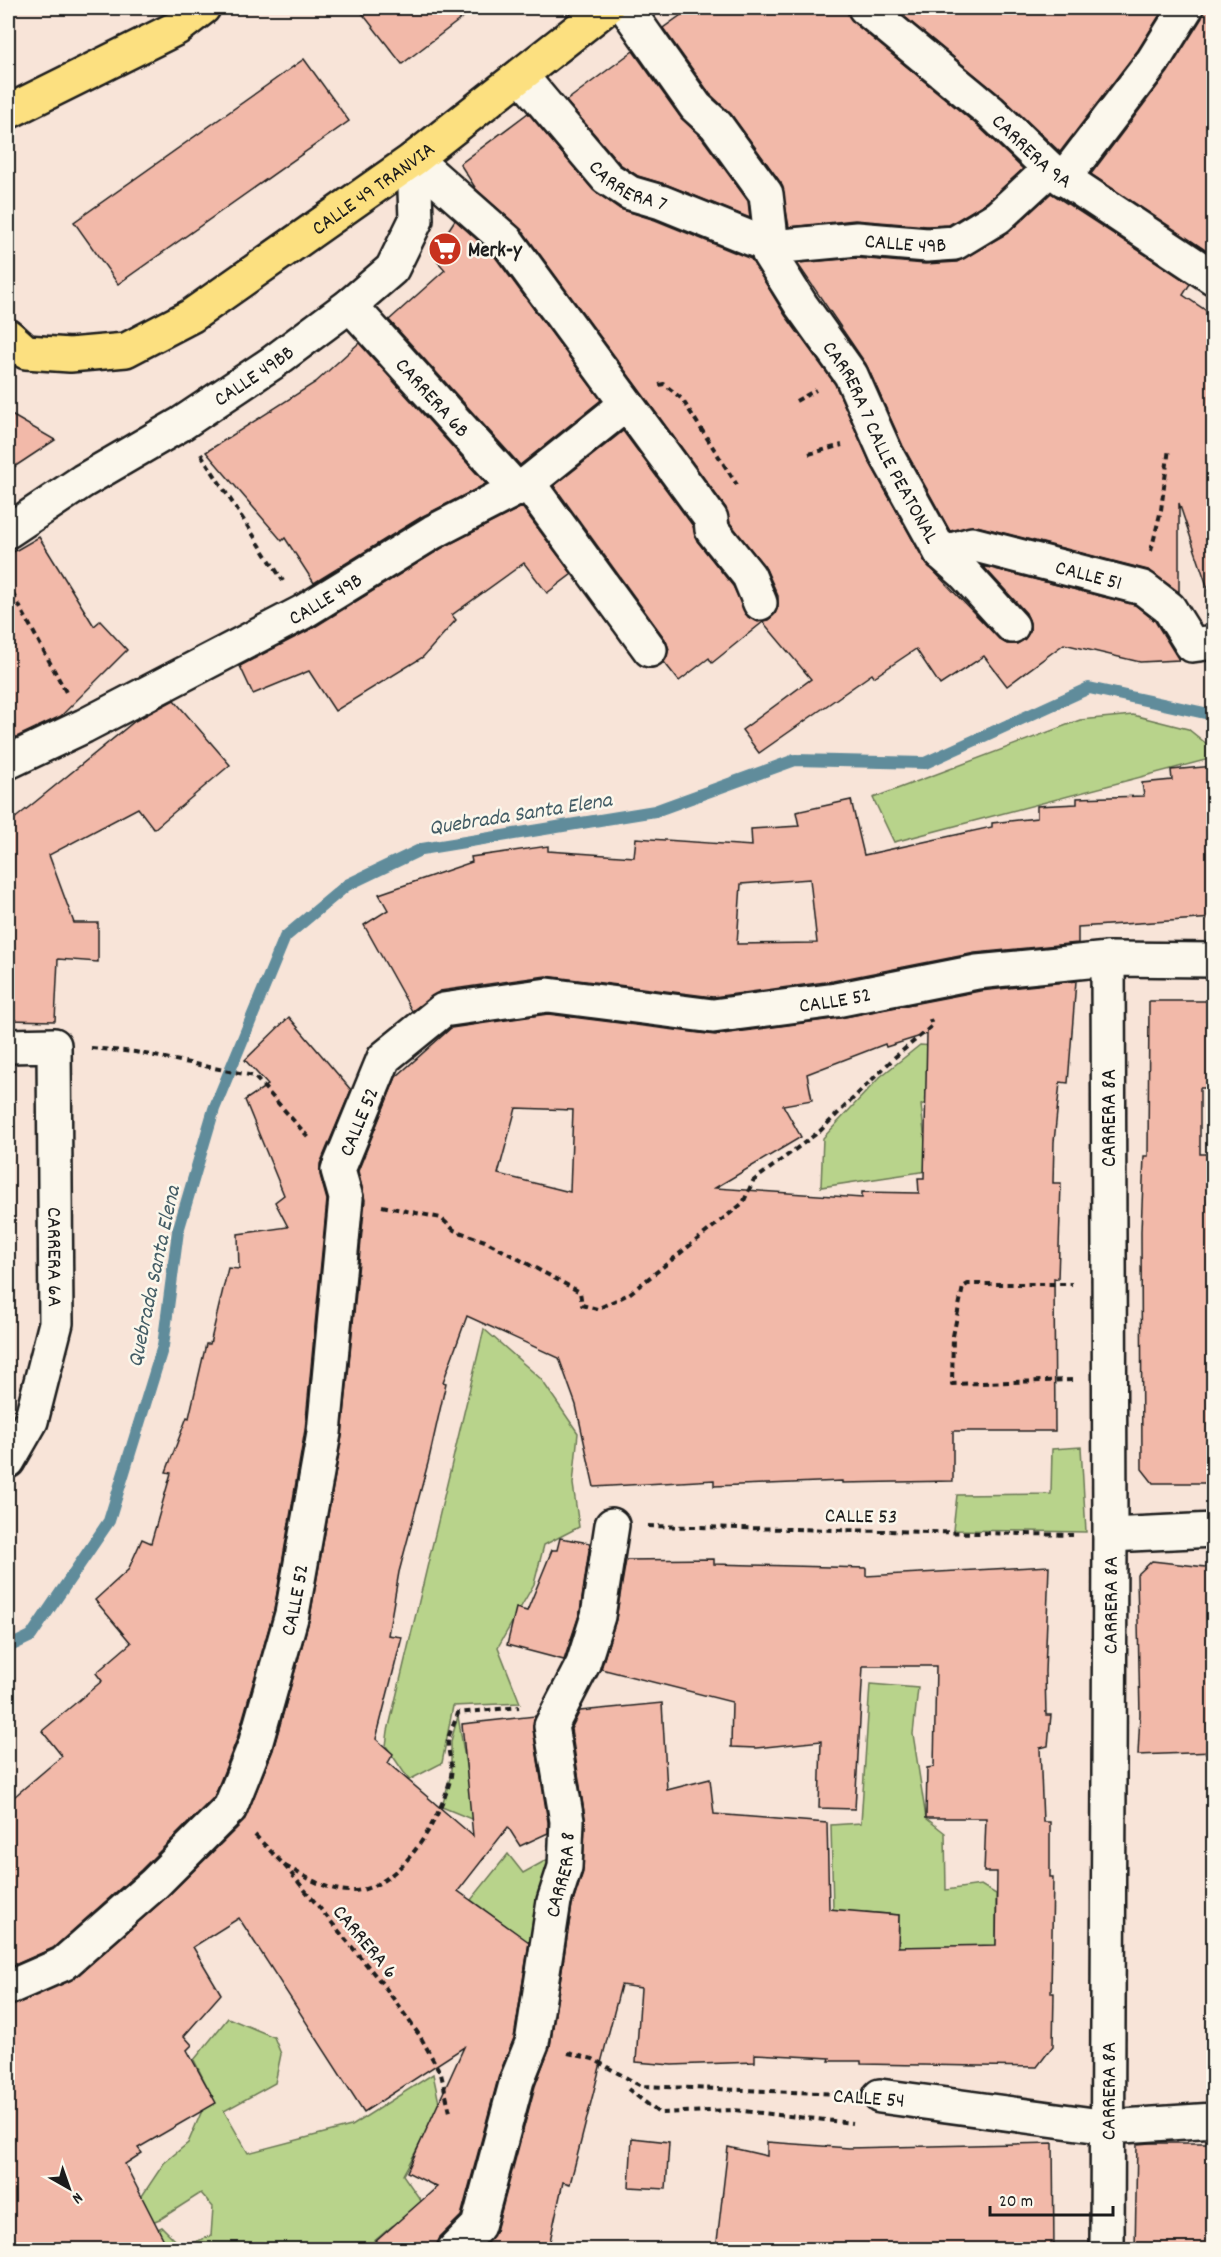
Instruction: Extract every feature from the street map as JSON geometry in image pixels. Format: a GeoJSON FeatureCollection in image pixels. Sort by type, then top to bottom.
{"type":"FeatureCollection","features":[{"type":"Feature","properties":{"kind":"main road"},"geometry":{"type":"LineString","coordinates":[[8,112],[177,28],[203,8]]}},
{"type":"Feature","properties":{"kind":"main road","name":"CALLE 49 TRANVIA"},"geometry":{"type":"LineString","coordinates":[[8,336],[26,352],[70,355],[126,350],[191,316],[414,159],[606,8]]}},
{"type":"Feature","properties":{"kind":"street","name":"CARRERA 7 CALLE PEATONAL"},"geometry":{"type":"LineString","coordinates":[[626,8],[696,106],[716,125],[766,194],[772,247],[770,254],[801,305],[851,375],[886,454],[941,553],[963,572],[1012,626]]}},
{"type":"Feature","properties":{"kind":"street","name":"CARRERA 9A"},"geometry":{"type":"LineString","coordinates":[[865,8],[991,112],[1057,174],[1214,278]]}},
{"type":"Feature","properties":{"kind":"street","name":"CALLE 49B"},"geometry":{"type":"LineString","coordinates":[[772,247],[857,239],[927,245],[955,243],[998,217],[1057,174],[1153,61],[1186,8]]}},
{"type":"Feature","properties":{"kind":"street","name":"CARRERA 7"},"geometry":{"type":"LineString","coordinates":[[521,76],[607,178],[630,193],[661,202],[772,247]]}},
{"type":"Feature","properties":{"kind":"street","name":"CALLE 49BB"},"geometry":{"type":"LineString","coordinates":[[8,531],[83,482],[181,424],[272,363],[350,305],[392,269],[416,220],[414,159]]}},
{"type":"Feature","properties":{"kind":"street"},"geometry":{"type":"LineString","coordinates":[[414,159],[507,241],[625,405],[711,519],[712,530],[749,576],[760,603]]}},
{"type":"Feature","properties":{"kind":"street","name":"CARRERA 6B"},"geometry":{"type":"LineString","coordinates":[[350,305],[522,486],[650,650]]}},
{"type":"Feature","properties":{"kind":"street","name":"CALLE 49B"},"geometry":{"type":"LineString","coordinates":[[8,762],[84,726],[303,612],[434,532],[522,486],[625,405]]}},
{"type":"Feature","properties":{"kind":"street","name":"CALLE 51"},"geometry":{"type":"LineString","coordinates":[[941,553],[972,544],[1143,588],[1169,608],[1192,645],[1214,642]]}},
{"type":"Feature","properties":{"kind":"street","name":"CALLE 52"},"geometry":{"type":"LineString","coordinates":[[8,1988],[63,1964],[154,1884],[230,1808],[255,1744],[292,1614],[324,1433],[342,1184],[384,1058],[443,1010],[548,995],[713,1016],[836,1000],[977,972],[1108,959],[1214,960]]}},
{"type":"Feature","properties":{"kind":"street","name":"CARRERA 8A"},"geometry":{"type":"LineString","coordinates":[[1107,2250],[1110,1535],[1108,959]]}},
{"type":"Feature","properties":{"kind":"street"},"geometry":{"type":"LineString","coordinates":[[8,1046],[54,1045]]}},
{"type":"Feature","properties":{"kind":"street","name":"CARRERA 6A"},"geometry":{"type":"LineString","coordinates":[[8,1461],[31,1421],[56,1323],[54,1045]]}},
{"type":"Feature","properties":{"kind":"street"},"geometry":{"type":"LineString","coordinates":[[551,1726],[583,1664],[597,1616],[612,1525]]}},
{"type":"Feature","properties":{"kind":"street"},"geometry":{"type":"LineString","coordinates":[[1110,1535],[1214,1530]]}},
{"type":"Feature","properties":{"kind":"street","name":"CARRERA 8"},"geometry":{"type":"LineString","coordinates":[[454,2250],[478,2226],[517,2080],[532,2043],[554,1901],[565,1867],[567,1821],[551,1726]]}},
{"type":"Feature","properties":{"kind":"street","name":"CALLE 54"},"geometry":{"type":"LineString","coordinates":[[880,2096],[1108,2127],[1214,2120]]}},
{"type":"Feature","properties":{"kind":"path"},"geometry":{"type":"LineString","coordinates":[[181,424],[303,612]]}},
{"type":"Feature","properties":{"kind":"path"},"geometry":{"type":"LineString","coordinates":[[1143,588],[1161,510],[1169,448]]}},
{"type":"Feature","properties":{"kind":"path"},"geometry":{"type":"LineString","coordinates":[[8,585],[84,726]]}},
{"type":"Feature","properties":{"kind":"path"},"geometry":{"type":"LineString","coordinates":[[54,1045],[135,1052],[254,1076],[342,1184],[441,1218],[454,1230],[485,1241],[580,1292],[582,1305],[597,1310],[629,1294],[743,1203],[753,1181],[820,1131],[895,1057],[932,1026],[922,983]]}},
{"type":"Feature","properties":{"kind":"path"},"geometry":{"type":"LineString","coordinates":[[1109,1284],[968,1284],[963,1287],[952,1336],[952,1384],[1109,1379]]}},
{"type":"Feature","properties":{"kind":"path","name":"CALLE 53"},"geometry":{"type":"LineString","coordinates":[[612,1525],[1110,1535]]}},
{"type":"Feature","properties":{"kind":"path"},"geometry":{"type":"LineString","coordinates":[[285,1866],[327,1887],[349,1891],[370,1890],[396,1872],[434,1824],[451,1774],[448,1739],[458,1713],[528,1706],[551,1726]]}},
{"type":"Feature","properties":{"kind":"path","name":"CARRERA 6"},"geometry":{"type":"LineString","coordinates":[[230,1808],[285,1866],[385,1987],[420,2036],[441,2074],[450,2112]]}},
{"type":"Feature","properties":{"kind":"path","name":"CALLE 54"},"geometry":{"type":"LineString","coordinates":[[532,2043],[593,2059],[641,2086],[880,2096]]}},
{"type":"Feature","properties":{"kind":"path"},"geometry":{"type":"LineString","coordinates":[[628,2089],[658,2113],[734,2110],[862,2124]]}},
{"type":"Feature","properties":{"kind":"green space"},"geometry":{"type":"Polygon","coordinates":[[[1133,715],[1188,729],[1213,749],[1213,758],[894,842],[873,798],[1080,720],[1133,715]]]}},
{"type":"Feature","properties":{"kind":"green space"},"geometry":{"type":"Polygon","coordinates":[[[920,1045],[934,1046],[937,1098],[921,1105],[925,1142],[941,1169],[821,1187],[823,1138],[880,1077],[920,1045]]]}},
{"type":"Feature","properties":{"kind":"green space"},"geometry":{"type":"Polygon","coordinates":[[[484,1329],[541,1379],[578,1433],[573,1484],[579,1527],[544,1545],[534,1584],[498,1647],[520,1703],[453,1706],[442,1763],[409,1780],[386,1746],[388,1731],[484,1329]]]}},
{"type":"Feature","properties":{"kind":"green space"},"geometry":{"type":"Polygon","coordinates":[[[1081,1447],[1086,1532],[953,1530],[957,1495],[1051,1494],[1052,1449],[1081,1447]]]}},
{"type":"Feature","properties":{"kind":"green space"},"geometry":{"type":"Polygon","coordinates":[[[870,1684],[918,1688],[913,1734],[926,1818],[945,1833],[946,1890],[981,1885],[996,1894],[996,1952],[899,1947],[899,1915],[866,1912],[834,1952],[831,1825],[861,1823],[870,1684]]]}},
{"type":"Feature","properties":{"kind":"green space"},"geometry":{"type":"Polygon","coordinates":[[[458,1716],[469,1784],[489,1810],[471,1819],[442,1807],[451,1774],[451,1741],[458,1716]]]}},
{"type":"Feature","properties":{"kind":"green space"},"geometry":{"type":"Polygon","coordinates":[[[561,1852],[524,2024],[482,1988],[517,1934],[471,1900],[508,1854],[523,1873],[561,1852]]]}},
{"type":"Feature","properties":{"kind":"green space"},"geometry":{"type":"Polygon","coordinates":[[[228,2018],[274,2037],[281,2054],[275,2083],[224,2111],[248,2153],[351,2126],[433,2074],[443,2122],[421,2142],[403,2175],[426,2208],[392,2226],[365,2249],[147,2249],[143,2236],[162,2227],[182,2247],[211,2236],[213,2207],[201,2193],[162,2218],[135,2229],[128,2217],[164,2163],[188,2143],[210,2092],[194,2060],[228,2018]]]}},
{"type":"Feature","properties":{"kind":"building"},"geometry":{"type":"Polygon","coordinates":[[[358,8],[475,8],[402,64],[358,8]]]}},
{"type":"Feature","properties":{"kind":"building"},"geometry":{"type":"Polygon","coordinates":[[[691,8],[847,8],[853,22],[978,126],[1023,169],[987,202],[949,225],[927,226],[855,220],[789,227],[781,183],[731,114],[710,94],[663,28],[691,8]]]}},
{"type":"Feature","properties":{"kind":"building"},"geometry":{"type":"Polygon","coordinates":[[[894,8],[1164,8],[1138,50],[1060,152],[1003,98],[894,8]]]}},
{"type":"Feature","properties":{"kind":"building"},"geometry":{"type":"Polygon","coordinates":[[[1205,8],[1214,8],[1214,247],[1210,253],[1091,174],[1168,72],[1202,18],[1205,8]]]}},
{"type":"Feature","properties":{"kind":"building"},"geometry":{"type":"Polygon","coordinates":[[[633,51],[681,118],[702,138],[748,201],[750,218],[668,185],[638,176],[620,164],[566,101],[633,51]]]}},
{"type":"Feature","properties":{"kind":"building"},"geometry":{"type":"Polygon","coordinates":[[[304,59],[349,121],[118,284],[74,222],[304,59]]]}},
{"type":"Feature","properties":{"kind":"building"},"geometry":{"type":"Polygon","coordinates":[[[528,113],[593,190],[620,209],[655,220],[751,259],[785,315],[835,384],[870,463],[925,562],[999,639],[1007,644],[1017,644],[1025,639],[1030,631],[1030,623],[1026,613],[983,566],[1135,605],[1155,621],[1179,660],[1140,662],[1064,644],[1007,686],[984,656],[940,685],[916,649],[874,677],[872,674],[759,753],[742,730],[811,679],[763,622],[712,663],[709,658],[679,681],[664,662],[669,649],[665,639],[554,486],[623,431],[693,526],[697,541],[733,586],[748,617],[758,622],[768,620],[775,614],[778,596],[766,569],[730,523],[726,508],[522,230],[476,189],[460,164],[528,113]]]}},
{"type":"Feature","properties":{"kind":"building"},"geometry":{"type":"Polygon","coordinates":[[[1051,193],[1190,284],[1183,295],[1214,316],[1214,588],[1208,589],[1179,503],[1179,592],[1148,570],[977,526],[950,531],[903,446],[866,364],[797,263],[857,258],[925,264],[957,262],[1008,233],[1051,193]]]}},
{"type":"Feature","properties":{"kind":"building"},"geometry":{"type":"Polygon","coordinates":[[[455,220],[493,254],[601,400],[520,465],[389,320],[445,270],[432,255],[455,220]]]}},
{"type":"Feature","properties":{"kind":"building"},"geometry":{"type":"Polygon","coordinates":[[[359,343],[486,484],[423,516],[314,583],[285,538],[282,541],[206,452],[316,382],[359,343]]]}},
{"type":"Feature","properties":{"kind":"building"},"geometry":{"type":"Polygon","coordinates":[[[8,413],[55,440],[8,471],[8,413]]]}},
{"type":"Feature","properties":{"kind":"building"},"geometry":{"type":"Polygon","coordinates":[[[522,507],[572,574],[547,593],[524,563],[452,615],[456,620],[423,657],[335,711],[309,671],[253,694],[240,666],[313,628],[442,548],[522,507]]]}},
{"type":"Feature","properties":{"kind":"building"},"geometry":{"type":"Polygon","coordinates":[[[39,537],[94,626],[100,621],[127,650],[61,716],[8,741],[8,555],[39,537]]]}},
{"type":"Feature","properties":{"kind":"building"},"geometry":{"type":"Polygon","coordinates":[[[174,700],[230,765],[154,829],[138,808],[49,855],[74,923],[98,923],[98,962],[58,959],[55,1021],[8,1020],[8,824],[135,721],[174,700]]]}},
{"type":"Feature","properties":{"kind":"building"},"geometry":{"type":"Polygon","coordinates":[[[1214,766],[1214,918],[1078,927],[1078,943],[975,953],[833,981],[713,997],[546,976],[440,991],[412,1011],[364,925],[388,910],[379,894],[472,862],[471,857],[548,846],[548,851],[634,857],[636,838],[752,846],[751,829],[799,826],[796,812],[851,800],[864,855],[992,827],[992,823],[1037,818],[1037,806],[1077,804],[1077,798],[1144,796],[1142,783],[1172,780],[1171,770],[1214,766]],[[810,879],[741,884],[737,944],[817,943],[810,879]]]}},
{"type":"Feature","properties":{"kind":"building"},"geometry":{"type":"Polygon","coordinates":[[[1076,981],[1068,1083],[1060,1082],[1054,1142],[1053,1183],[1061,1183],[1058,1279],[1054,1278],[1055,1431],[953,1431],[953,1481],[842,1483],[842,1481],[714,1486],[714,1480],[594,1487],[576,1405],[559,1358],[467,1316],[443,1382],[446,1383],[428,1463],[399,1572],[388,1635],[402,1637],[376,1739],[393,1754],[388,1763],[473,1836],[462,1724],[535,1716],[533,1729],[548,1833],[520,1846],[508,1827],[458,1891],[529,1942],[514,2038],[499,2075],[461,2216],[440,2237],[436,2250],[366,2250],[437,2187],[407,2172],[464,2047],[364,2112],[239,1918],[193,1947],[221,1994],[184,2036],[192,2045],[187,2050],[216,2103],[138,2148],[142,2153],[125,2164],[169,2250],[8,2250],[8,2006],[75,1978],[167,1897],[244,1821],[273,1750],[310,1617],[342,1436],[365,1200],[358,1171],[396,1077],[451,1028],[548,1014],[715,1035],[840,1018],[980,991],[1076,981]],[[927,1034],[886,1047],[885,1044],[807,1074],[812,1100],[783,1105],[801,1137],[715,1188],[862,1198],[862,1192],[919,1193],[918,1178],[924,1178],[927,1034]],[[516,1108],[498,1174],[570,1192],[573,1110],[516,1108]]]}},
{"type":"Feature","properties":{"kind":"building"},"geometry":{"type":"Polygon","coordinates":[[[1149,1001],[1214,1001],[1214,1088],[1200,1088],[1200,1154],[1214,1154],[1214,1483],[1153,1483],[1142,1469],[1141,1231],[1144,1156],[1148,1156],[1149,1001]]]}},
{"type":"Feature","properties":{"kind":"building"},"geometry":{"type":"Polygon","coordinates":[[[289,1017],[351,1090],[320,1164],[320,1175],[327,1200],[305,1430],[274,1610],[237,1739],[214,1797],[141,1870],[53,1948],[8,1968],[8,1802],[62,1756],[42,1731],[102,1681],[96,1673],[131,1643],[95,1600],[128,1570],[142,1539],[151,1543],[171,1473],[166,1472],[187,1417],[189,1418],[206,1344],[210,1344],[228,1268],[239,1269],[238,1234],[288,1227],[275,1202],[284,1195],[245,1100],[268,1085],[245,1060],[289,1017]]]}},
{"type":"Feature","properties":{"kind":"building"},"geometry":{"type":"Polygon","coordinates":[[[560,1538],[590,1543],[580,1612],[564,1660],[507,1645],[516,1608],[527,1611],[552,1550],[557,1550],[560,1538]]]}},
{"type":"Feature","properties":{"kind":"building"},"geometry":{"type":"Polygon","coordinates":[[[714,1559],[714,1564],[866,1568],[866,1576],[1049,1566],[1045,1672],[1046,1715],[1051,1715],[1048,1746],[1040,1748],[1043,1822],[1050,1822],[1050,1877],[1053,1877],[1051,1993],[1054,1993],[1053,2046],[1037,2067],[861,2064],[861,2061],[829,2061],[830,2058],[755,2054],[755,2062],[672,2065],[636,2062],[641,1988],[621,1985],[570,2184],[563,2182],[548,2250],[481,2250],[496,2231],[535,2086],[550,2046],[572,1905],[583,1872],[585,1818],[571,1729],[580,1711],[662,1703],[667,1790],[710,1779],[714,1814],[827,1823],[829,1909],[899,1915],[898,1947],[996,1945],[997,1872],[984,1872],[986,1818],[926,1818],[927,1768],[934,1767],[936,1666],[863,1666],[855,1809],[819,1808],[821,1741],[756,1748],[731,1747],[732,1702],[601,1669],[616,1619],[626,1560],[714,1559]]]}},
{"type":"Feature","properties":{"kind":"building"},"geometry":{"type":"Polygon","coordinates":[[[1152,1561],[1214,1568],[1214,1752],[1138,1755],[1140,1714],[1137,1575],[1152,1561]]]}},
{"type":"Feature","properties":{"kind":"building"},"geometry":{"type":"Polygon","coordinates":[[[632,2138],[669,2142],[666,2189],[629,2187],[632,2138]]]}},
{"type":"Feature","properties":{"kind":"building"},"geometry":{"type":"Polygon","coordinates":[[[767,2142],[849,2148],[1053,2143],[1054,2250],[716,2250],[728,2147],[767,2156],[767,2142]]]}},
{"type":"Feature","properties":{"kind":"building"},"geometry":{"type":"Polygon","coordinates":[[[1214,2143],[1214,2250],[1135,2250],[1137,2144],[1214,2143]]]}},
{"type":"Feature","properties":{"kind":"waterway","name":"Quebrada Santa Elena"},"geometry":{"type":"LineString","coordinates":[[8,1647],[31,1636],[109,1521],[163,1346],[178,1231],[214,1109],[285,937],[347,885],[422,849],[655,811],[795,760],[925,763],[1089,688],[1214,715]]}},
{"type":"Feature","properties":{"kind":"place","name":"Merk-y"},"geometry":{"type":"Point","coordinates":[445,249]}}]}
